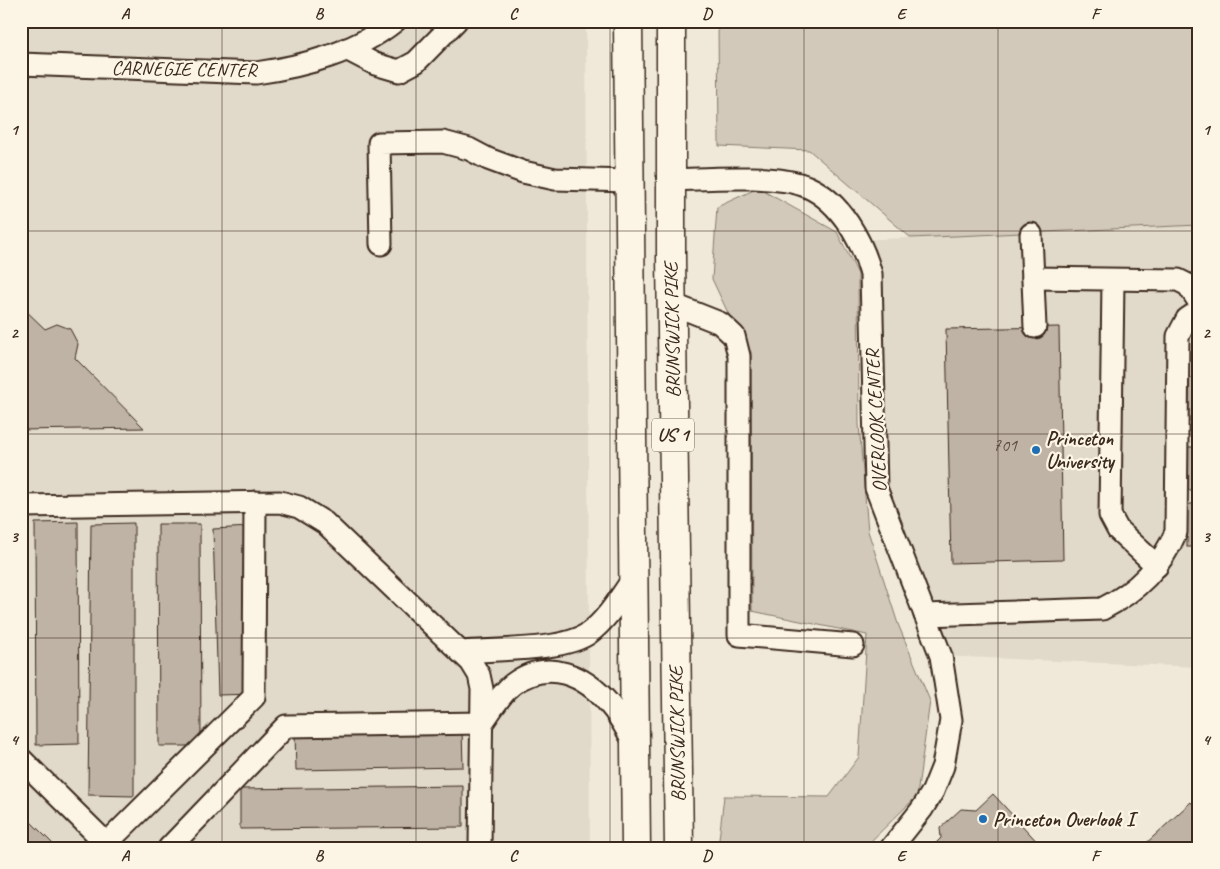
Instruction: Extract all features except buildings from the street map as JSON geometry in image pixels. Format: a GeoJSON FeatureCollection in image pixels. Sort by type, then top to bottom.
{"type":"FeatureCollection","features":[{"type":"Feature","properties":{"kind":"highway","name":"BRUNSWICK PIKE"},"geometry":{"type":"LineString","coordinates":[[628,21],[636,848]]}},
{"type":"Feature","properties":{"kind":"highway","name":"BRUNSWICK PIKE"},"geometry":{"type":"LineString","coordinates":[[670,21],[679,848]]}},
{"type":"Feature","properties":{"kind":"street","name":"CARNEGIE CENTER"},"geometry":{"type":"LineString","coordinates":[[21,64],[256,73],[293,67],[330,57],[364,41],[395,21]]}},
{"type":"Feature","properties":{"kind":"street"},"geometry":{"type":"LineString","coordinates":[[346,49],[374,64],[399,71],[420,59],[456,21]]}},
{"type":"Feature","properties":{"kind":"street"},"geometry":{"type":"LineString","coordinates":[[381,244],[379,143],[443,142],[470,149],[488,159],[523,172],[555,179],[629,181]]}},
{"type":"Feature","properties":{"kind":"street","name":"OVERLOOK CENTER"},"geometry":{"type":"LineString","coordinates":[[671,180],[770,179],[807,186],[822,196],[849,224],[866,257],[871,274],[876,488],[941,656],[946,676],[951,720],[949,742],[943,766],[933,791],[922,809],[891,848]]}},
{"type":"Feature","properties":{"kind":"street"},"geometry":{"type":"LineString","coordinates":[[1032,234],[1035,327]]}},
{"type":"Feature","properties":{"kind":"street"},"geometry":{"type":"LineString","coordinates":[[1033,278],[1178,280],[1188,286],[1199,302]]}},
{"type":"Feature","properties":{"kind":"street"},"geometry":{"type":"LineString","coordinates":[[1113,280],[1110,515],[1118,530],[1157,566]]}},
{"type":"Feature","properties":{"kind":"street"},"geometry":{"type":"LineString","coordinates":[[672,304],[720,323],[734,336],[739,356],[738,635],[854,645]]}},
{"type":"Feature","properties":{"kind":"street"},"geometry":{"type":"LineString","coordinates":[[925,615],[1102,609],[1123,599],[1137,588],[1157,566],[1168,551],[1176,532],[1178,336],[1187,319],[1199,311]]}},
{"type":"Feature","properties":{"kind":"street"},"geometry":{"type":"LineString","coordinates":[[21,760],[106,846],[254,697],[255,502]]}},
{"type":"Feature","properties":{"kind":"street"},"geometry":{"type":"LineString","coordinates":[[21,506],[280,502],[299,507],[325,523],[461,652],[480,675],[482,723],[480,848]]}},
{"type":"Feature","properties":{"kind":"street"},"geometry":{"type":"LineString","coordinates":[[461,652],[560,645],[588,634],[605,618],[633,579]]}},
{"type":"Feature","properties":{"kind":"street"},"geometry":{"type":"LineString","coordinates":[[482,723],[512,685],[534,671],[562,671],[589,683],[611,705],[636,744]]}},
{"type":"Feature","properties":{"kind":"street"},"geometry":{"type":"LineString","coordinates":[[169,848],[286,726],[482,723]]}},
{"type":"Feature","properties":{"kind":"shaded area"},"geometry":{"type":"Polygon","coordinates":[[[21,21],[586,21],[590,848],[21,848],[21,21]]]}},
{"type":"Feature","properties":{"kind":"shaded area"},"geometry":{"type":"Polygon","coordinates":[[[718,21],[1199,21],[1199,225],[911,238],[809,150],[719,146],[718,21]]]}},
{"type":"Feature","properties":{"kind":"shaded area"},"geometry":{"type":"Polygon","coordinates":[[[758,188],[837,232],[858,274],[859,424],[868,531],[898,624],[930,701],[917,796],[864,848],[718,848],[724,796],[829,797],[859,757],[867,635],[752,611],[751,352],[729,315],[712,279],[717,207],[758,188]]]}},
{"type":"Feature","properties":{"kind":"shaded area","name":"Princeton University"},"geometry":{"type":"Polygon","coordinates":[[[1199,225],[1199,667],[941,656],[909,578],[873,435],[858,240],[1199,225]]]}},
{"type":"Feature","properties":{"kind":"place","name":"Princeton University"},"geometry":{"type":"Point","coordinates":[1036,450]}},
{"type":"Feature","properties":{"kind":"place","name":"Princeton Overlook I"},"geometry":{"type":"Point","coordinates":[983,819]}}]}
